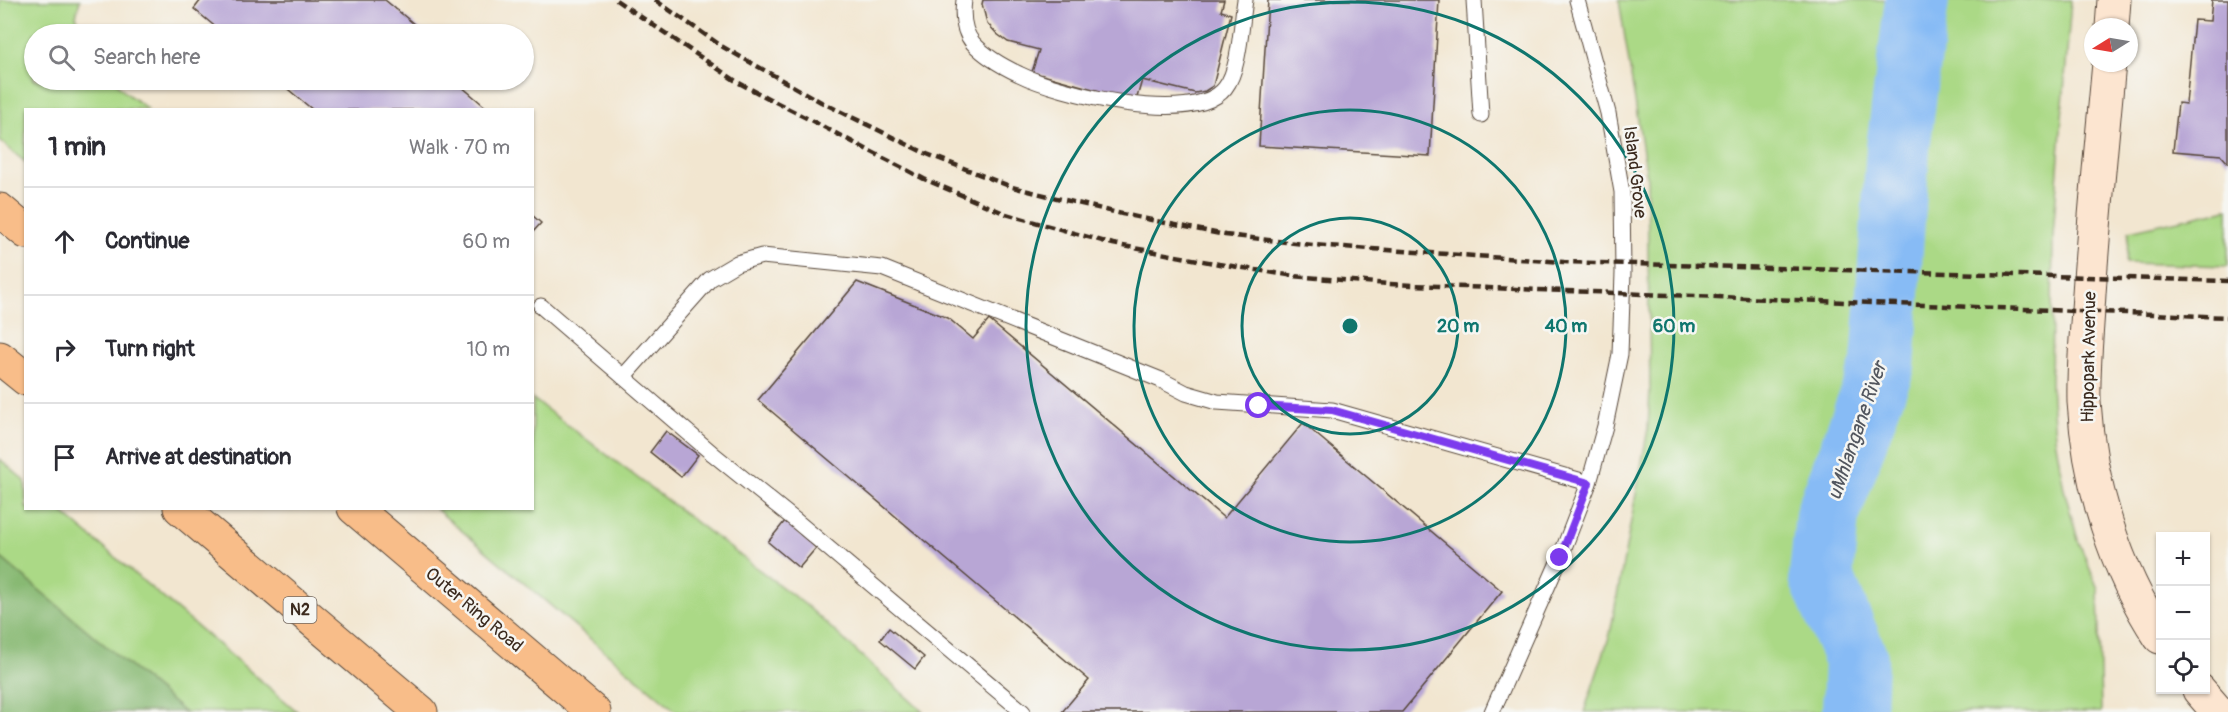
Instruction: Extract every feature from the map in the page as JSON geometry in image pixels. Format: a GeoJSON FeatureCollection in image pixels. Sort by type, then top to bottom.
{"type":"FeatureCollection","features":[{"type":"Feature","properties":{"kind":"highway"},"geometry":{"type":"LineString","coordinates":[[0,210],[24,230]]}},
{"type":"Feature","properties":{"kind":"highway"},"geometry":{"type":"LineString","coordinates":[[0,358],[24,377]]}},
{"type":"Feature","properties":{"kind":"highway","name":"N2"},"geometry":{"type":"LineString","coordinates":[[182,510],[421,712]]}},
{"type":"Feature","properties":{"kind":"highway","name":"Outer Ring Road"},"geometry":{"type":"LineString","coordinates":[[356,510],[594,712]]}},
{"type":"Feature","properties":{"kind":"street"},"geometry":{"type":"LineString","coordinates":[[2113,18],[2114,0]]}},
{"type":"Feature","properties":{"kind":"street","name":"Hippopark Avenue"},"geometry":{"type":"LineString","coordinates":[[2108,72],[2092,252],[2084,402],[2099,498],[2127,578],[2156,630]]}},
{"type":"Feature","properties":{"kind":"street"},"geometry":{"type":"LineString","coordinates":[[2202,694],[2218,712]]}},
{"type":"Feature","properties":{"kind":"lane"},"geometry":{"type":"LineString","coordinates":[[964,0],[962,14],[964,26],[973,42],[1019,74],[1091,98],[1160,107],[1200,103],[1225,88],[1234,68],[1245,0]]}},
{"type":"Feature","properties":{"kind":"lane"},"geometry":{"type":"LineString","coordinates":[[1474,0],[1481,115]]}},
{"type":"Feature","properties":{"kind":"lane","name":"Island Grove"},"geometry":{"type":"LineString","coordinates":[[1492,712],[1560,558],[1589,483],[1605,426],[1620,354],[1623,273],[1622,192],[1608,113],[1577,0]]}},
{"type":"Feature","properties":{"kind":"lane"},"geometry":{"type":"LineString","coordinates":[[623,377],[710,279],[737,263],[762,256],[796,258],[882,268],[1161,380],[1186,393],[1217,402],[1332,410],[1589,483]]}},
{"type":"Feature","properties":{"kind":"lane"},"geometry":{"type":"LineString","coordinates":[[541,306],[1023,712]]}},
{"type":"Feature","properties":{"kind":"green space"},"geometry":{"type":"Polygon","coordinates":[[[0,0],[80,0],[76,16],[80,24],[24,24],[24,90],[123,90],[147,108],[24,108],[24,161],[0,141],[0,0]]]}},
{"type":"Feature","properties":{"kind":"green space"},"geometry":{"type":"Polygon","coordinates":[[[1619,0],[2071,0],[2053,235],[2051,385],[2055,437],[2064,489],[2078,540],[2098,589],[2101,712],[1584,712],[1610,634],[1648,429],[1650,390],[1647,177],[1619,0]]]}},
{"type":"Feature","properties":{"kind":"green space"},"geometry":{"type":"Polygon","coordinates":[[[2228,209],[2228,266],[2126,263],[2129,231],[2228,209]]]}},
{"type":"Feature","properties":{"kind":"green space"},"geometry":{"type":"Polygon","coordinates":[[[534,400],[807,606],[923,712],[677,712],[437,510],[534,510],[534,400]]]}},
{"type":"Feature","properties":{"kind":"green space"},"geometry":{"type":"Polygon","coordinates":[[[0,459],[24,480],[24,510],[59,510],[298,712],[184,712],[0,557],[0,459]]]}},
{"type":"Feature","properties":{"kind":"green space"},"geometry":{"type":"Polygon","coordinates":[[[0,557],[184,712],[0,712],[0,557]]]}},
{"type":"Feature","properties":{"kind":"building"},"geometry":{"type":"Polygon","coordinates":[[[201,0],[385,0],[414,24],[212,24],[194,9],[201,0]]]}},
{"type":"Feature","properties":{"kind":"building"},"geometry":{"type":"Polygon","coordinates":[[[983,0],[1224,0],[1221,11],[1231,14],[1213,86],[1195,93],[1142,80],[1136,101],[1032,72],[1039,50],[1008,42],[997,34],[987,23],[983,0]]]}},
{"type":"Feature","properties":{"kind":"building"},"geometry":{"type":"Polygon","coordinates":[[[1268,0],[1439,0],[1430,156],[1259,146],[1268,0]]]}},
{"type":"Feature","properties":{"kind":"building"},"geometry":{"type":"Polygon","coordinates":[[[2212,0],[2228,0],[2228,163],[2221,155],[2173,151],[2178,103],[2186,104],[2194,20],[2210,21],[2212,0]]]}},
{"type":"Feature","properties":{"kind":"building"},"geometry":{"type":"Polygon","coordinates":[[[289,90],[466,90],[487,108],[311,108],[289,90]]]}},
{"type":"Feature","properties":{"kind":"building"},"geometry":{"type":"Polygon","coordinates":[[[534,217],[541,223],[534,231],[534,217]]]}},
{"type":"Feature","properties":{"kind":"building"},"geometry":{"type":"Polygon","coordinates":[[[857,282],[948,318],[973,339],[989,320],[1224,518],[1303,423],[1502,591],[1402,712],[1062,712],[1089,680],[758,400],[857,282]]]}},
{"type":"Feature","properties":{"kind":"building"},"geometry":{"type":"Polygon","coordinates":[[[666,431],[698,455],[681,477],[650,452],[666,431]]]}},
{"type":"Feature","properties":{"kind":"building"},"geometry":{"type":"Polygon","coordinates":[[[785,521],[816,548],[799,568],[768,542],[785,521]]]}},
{"type":"Feature","properties":{"kind":"building"},"geometry":{"type":"Polygon","coordinates":[[[889,628],[924,657],[915,669],[880,640],[889,628]]]}},
{"type":"Feature","properties":{"kind":"waterway","name":"uMhlangane River"},"geometry":{"type":"LineString","coordinates":[[1854,712],[1856,659],[1821,576],[1827,516],[1883,365],[1898,148],[1917,0]]}},
{"type":"Feature","properties":{"kind":"railway"},"geometry":{"type":"LineString","coordinates":[[616,0],[739,83],[924,179],[1006,214],[1113,244],[1294,276],[1388,284],[2228,317]]}},
{"type":"Feature","properties":{"kind":"railway"},"geometry":{"type":"LineString","coordinates":[[655,0],[723,47],[821,102],[927,154],[1012,187],[1122,214],[1225,235],[1313,245],[1564,262],[2228,281]]}},
{"type":"Feature","properties":{"kind":"route"},"geometry":{"type":"LineString","coordinates":[[1259,406],[1332,410],[1589,483],[1560,558]]}}]}
